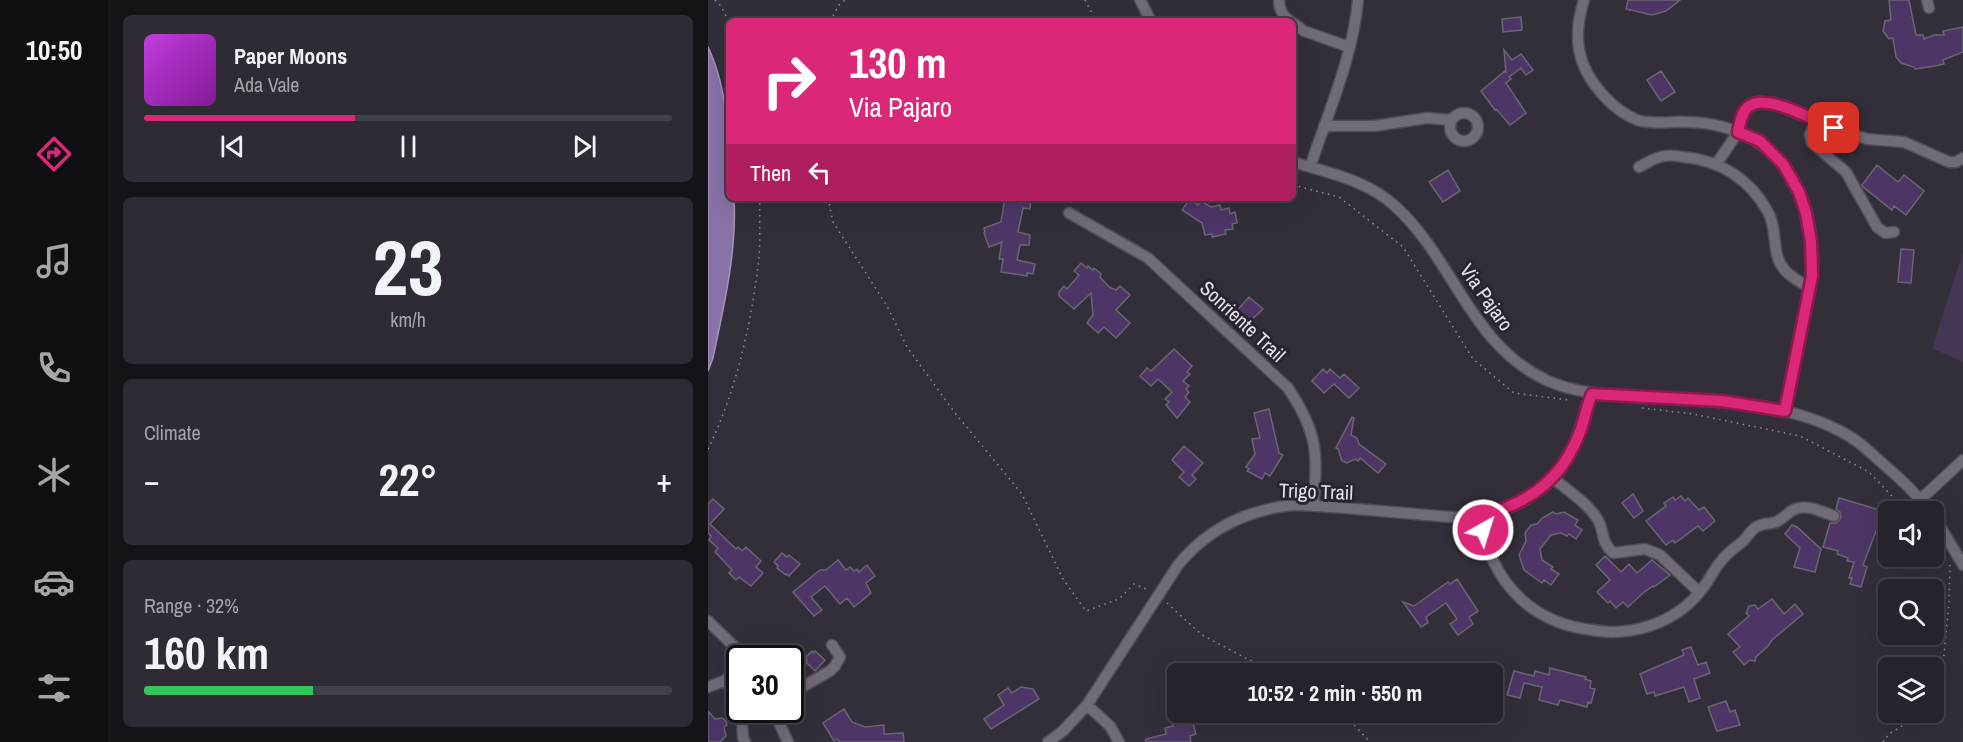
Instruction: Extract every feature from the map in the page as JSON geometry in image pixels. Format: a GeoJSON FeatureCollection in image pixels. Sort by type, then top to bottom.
{"type":"FeatureCollection","features":[{"type":"Feature","properties":{"kind":"street"},"geometry":{"type":"LineString","coordinates":[[1140,0],[1149,18]]}},
{"type":"Feature","properties":{"kind":"street"},"geometry":{"type":"LineString","coordinates":[[1279,0],[1279,6],[1286,18]]}},
{"type":"Feature","properties":{"kind":"street"},"geometry":{"type":"LineString","coordinates":[[1310,167],[1349,47],[1358,0]]}},
{"type":"Feature","properties":{"kind":"street"},"geometry":{"type":"LineString","coordinates":[[1584,0],[1578,19],[1577,41],[1583,65],[1595,86],[1613,106],[1637,120],[1661,123],[1710,123],[1760,141],[1783,164],[1799,192],[1806,213],[1811,242],[1812,276],[1785,411]]}},
{"type":"Feature","properties":{"kind":"street"},"geometry":{"type":"LineString","coordinates":[[1296,25],[1304,31],[1349,47]]}},
{"type":"Feature","properties":{"kind":"street"},"geometry":{"type":"LineString","coordinates":[[1717,163],[1738,132],[1743,113],[1749,106],[1759,102],[1784,106],[1815,122],[1867,138],[1904,142],[1949,162],[1956,162],[1963,158]]}},
{"type":"Feature","properties":{"kind":"street"},"geometry":{"type":"LineString","coordinates":[[1324,126],[1374,126],[1427,118],[1452,120]]}},
{"type":"Feature","properties":{"kind":"street"},"geometry":{"type":"LineString","coordinates":[[1815,122],[1810,135],[1812,143],[1846,172],[1877,227],[1886,233],[1894,232]]}},
{"type":"Feature","properties":{"kind":"street"},"geometry":{"type":"LineString","coordinates":[[1640,167],[1663,155],[1717,163],[1731,171],[1751,189],[1768,212],[1774,226],[1778,260],[1782,268],[1810,288]]}},
{"type":"Feature","properties":{"kind":"street","name":"Via Pajaro"},"geometry":{"type":"LineString","coordinates":[[1296,163],[1343,176],[1370,189],[1395,206],[1421,233],[1480,324],[1500,347],[1521,365],[1544,378],[1566,388],[1592,394],[1722,401],[1785,411],[1820,423],[1855,440],[1907,484],[1921,500]]}},
{"type":"Feature","properties":{"kind":"street","name":"Sonriente Trail"},"geometry":{"type":"LineString","coordinates":[[1069,213],[1148,258],[1288,388],[1303,410],[1316,453],[1317,472],[1313,506]]}},
{"type":"Feature","properties":{"kind":"street","name":"Trigo Trail"},"geometry":{"type":"LineString","coordinates":[[1048,742],[1063,731],[1087,705],[1158,594],[1190,549],[1211,532],[1252,512],[1271,507],[1313,506],[1440,516],[1484,515],[1507,509],[1544,487],[1553,478],[1572,451],[1592,394]]}},
{"type":"Feature","properties":{"kind":"street"},"geometry":{"type":"LineString","coordinates":[[1921,500],[1963,460]]}},
{"type":"Feature","properties":{"kind":"street"},"geometry":{"type":"LineString","coordinates":[[1553,478],[1586,506],[1598,521],[1604,544],[1613,553],[1645,549],[1660,555],[1699,592]]}},
{"type":"Feature","properties":{"kind":"street"},"geometry":{"type":"LineString","coordinates":[[1484,515],[1483,530],[1486,542],[1499,571],[1528,606],[1569,626],[1600,632],[1633,630],[1655,624],[1674,614],[1687,605],[1711,578],[1722,560],[1759,525],[1776,522],[1795,509],[1807,508],[1834,516]]}},
{"type":"Feature","properties":{"kind":"street"},"geometry":{"type":"LineString","coordinates":[[1944,533],[1963,565]]}},
{"type":"Feature","properties":{"kind":"street"},"geometry":{"type":"LineString","coordinates":[[708,621],[733,645]]}},
{"type":"Feature","properties":{"kind":"street"},"geometry":{"type":"LineString","coordinates":[[804,685],[835,666],[840,657],[832,645]]}},
{"type":"Feature","properties":{"kind":"street"},"geometry":{"type":"LineString","coordinates":[[708,687],[725,680]]}},
{"type":"Feature","properties":{"kind":"street"},"geometry":{"type":"LineString","coordinates":[[1087,705],[1110,726],[1119,742]]}},
{"type":"Feature","properties":{"kind":"street"},"geometry":{"type":"LineString","coordinates":[[742,723],[745,742]]}},
{"type":"Feature","properties":{"kind":"street"},"geometry":{"type":"LineString","coordinates":[[779,723],[788,742]]}},
{"type":"Feature","properties":{"kind":"path"},"geometry":{"type":"LineString","coordinates":[[715,0],[727,18]]}},
{"type":"Feature","properties":{"kind":"path"},"geometry":{"type":"LineString","coordinates":[[832,18],[839,5],[845,0]]}},
{"type":"Feature","properties":{"kind":"path"},"geometry":{"type":"LineString","coordinates":[[1085,0],[1094,18]]}},
{"type":"Feature","properties":{"kind":"path"},"geometry":{"type":"LineString","coordinates":[[1296,186],[1339,197],[1403,248],[1473,359],[1514,393],[1570,400]]}},
{"type":"Feature","properties":{"kind":"path"},"geometry":{"type":"LineString","coordinates":[[708,449],[721,423],[742,352],[758,266],[760,201]]}},
{"type":"Feature","properties":{"kind":"path"},"geometry":{"type":"LineString","coordinates":[[829,201],[833,222],[886,306],[908,347],[955,413],[1022,495],[1064,579],[1086,611],[1119,599],[1134,584],[1158,594],[1202,634],[1256,663]]}},
{"type":"Feature","properties":{"kind":"path"},"geometry":{"type":"LineString","coordinates":[[1635,407],[1693,414],[1800,436],[1869,472],[1897,501]]}},
{"type":"Feature","properties":{"kind":"path"},"geometry":{"type":"LineString","coordinates":[[1944,657],[1949,603],[1950,556]]}},
{"type":"Feature","properties":{"kind":"path"},"geometry":{"type":"LineString","coordinates":[[1352,723],[1370,742]]}},
{"type":"Feature","properties":{"kind":"path"},"geometry":{"type":"LineString","coordinates":[[1883,742],[1889,734],[1907,723]]}},
{"type":"Feature","properties":{"kind":"shaded area"},"geometry":{"type":"Polygon","coordinates":[[[708,47],[721,83],[726,115],[726,201],[734,201],[734,238],[729,278],[713,358],[708,371],[708,47]]]}},
{"type":"Feature","properties":{"kind":"shaded area"},"geometry":{"type":"Polygon","coordinates":[[[1963,252],[1963,362],[1932,348],[1963,252]]]}},
{"type":"Feature","properties":{"kind":"building"},"geometry":{"type":"Polygon","coordinates":[[[1628,0],[1680,0],[1666,11],[1652,15],[1626,9],[1628,0]]]}},
{"type":"Feature","properties":{"kind":"building"},"geometry":{"type":"Polygon","coordinates":[[[1889,0],[1909,0],[1916,35],[1923,35],[1924,39],[1934,35],[1944,35],[1943,31],[1963,27],[1963,52],[1943,60],[1944,64],[1935,66],[1915,69],[1901,63],[1896,57],[1893,38],[1889,39],[1883,31],[1885,21],[1891,20],[1889,0]]]}},
{"type":"Feature","properties":{"kind":"building"},"geometry":{"type":"Polygon","coordinates":[[[1521,17],[1522,30],[1503,32],[1502,19],[1521,17]]]}},
{"type":"Feature","properties":{"kind":"building"},"geometry":{"type":"Polygon","coordinates":[[[1504,50],[1512,60],[1521,54],[1533,70],[1526,75],[1521,68],[1509,77],[1511,79],[1506,83],[1526,113],[1510,125],[1481,91],[1505,71],[1506,73],[1504,50]]]}},
{"type":"Feature","properties":{"kind":"building"},"geometry":{"type":"Polygon","coordinates":[[[1661,71],[1675,92],[1661,101],[1647,80],[1661,71]]]}},
{"type":"Feature","properties":{"kind":"building"},"geometry":{"type":"Polygon","coordinates":[[[1877,165],[1898,182],[1904,175],[1924,191],[1906,215],[1894,206],[1892,210],[1863,187],[1862,185],[1877,165]]]}},
{"type":"Feature","properties":{"kind":"building"},"geometry":{"type":"Polygon","coordinates":[[[1448,170],[1460,191],[1443,202],[1429,182],[1448,170]]]}},
{"type":"Feature","properties":{"kind":"building"},"geometry":{"type":"Polygon","coordinates":[[[1004,201],[1031,201],[1030,209],[1023,208],[1018,232],[1030,235],[1029,245],[1020,245],[1017,260],[1035,264],[1033,274],[1027,273],[1027,276],[1001,272],[1003,259],[999,259],[1002,242],[989,247],[984,228],[1001,222],[1004,201]]]}},
{"type":"Feature","properties":{"kind":"building"},"geometry":{"type":"Polygon","coordinates":[[[1189,201],[1198,205],[1201,201],[1211,207],[1220,205],[1221,210],[1229,208],[1230,214],[1235,212],[1237,223],[1232,224],[1233,229],[1225,230],[1226,234],[1212,237],[1212,234],[1205,235],[1202,223],[1182,210],[1189,201]]]}},
{"type":"Feature","properties":{"kind":"building"},"geometry":{"type":"Polygon","coordinates":[[[1901,249],[1914,250],[1911,283],[1898,282],[1901,249]]]}},
{"type":"Feature","properties":{"kind":"building"},"geometry":{"type":"Polygon","coordinates":[[[1081,263],[1087,268],[1088,266],[1093,270],[1094,268],[1101,274],[1100,277],[1109,287],[1116,290],[1120,286],[1130,295],[1116,310],[1130,323],[1116,338],[1104,327],[1098,333],[1087,323],[1093,315],[1091,293],[1074,309],[1059,296],[1064,286],[1067,289],[1079,275],[1074,271],[1081,263]]]}},
{"type":"Feature","properties":{"kind":"building"},"geometry":{"type":"Polygon","coordinates":[[[1249,297],[1263,309],[1246,325],[1234,314],[1249,297]]]}},
{"type":"Feature","properties":{"kind":"building"},"geometry":{"type":"Polygon","coordinates":[[[1174,349],[1192,366],[1187,372],[1190,374],[1183,381],[1189,386],[1186,389],[1189,392],[1185,397],[1190,402],[1177,418],[1166,405],[1169,402],[1165,399],[1172,392],[1158,379],[1151,386],[1140,376],[1147,368],[1151,371],[1174,349]]]}},
{"type":"Feature","properties":{"kind":"building"},"geometry":{"type":"Polygon","coordinates":[[[1323,369],[1327,373],[1330,369],[1340,378],[1344,374],[1359,388],[1349,398],[1334,384],[1324,393],[1312,381],[1323,369]]]}},
{"type":"Feature","properties":{"kind":"building"},"geometry":{"type":"Polygon","coordinates":[[[1269,409],[1279,453],[1283,455],[1270,476],[1265,473],[1262,479],[1247,471],[1249,469],[1246,467],[1255,454],[1252,439],[1260,438],[1254,413],[1269,409]]]}},
{"type":"Feature","properties":{"kind":"building"},"geometry":{"type":"Polygon","coordinates":[[[1352,417],[1354,418],[1351,435],[1357,438],[1359,444],[1386,464],[1378,473],[1360,458],[1358,461],[1355,459],[1347,463],[1342,461],[1336,448],[1352,417]]]}},
{"type":"Feature","properties":{"kind":"building"},"geometry":{"type":"Polygon","coordinates":[[[1184,446],[1203,463],[1192,475],[1196,479],[1189,486],[1179,477],[1184,472],[1172,460],[1184,446]]]}},
{"type":"Feature","properties":{"kind":"building"},"geometry":{"type":"Polygon","coordinates":[[[1633,494],[1643,511],[1634,518],[1622,503],[1633,494]]]}},
{"type":"Feature","properties":{"kind":"building"},"geometry":{"type":"Polygon","coordinates":[[[1681,496],[1685,501],[1688,498],[1699,510],[1704,507],[1715,521],[1703,531],[1698,526],[1675,543],[1673,540],[1666,545],[1646,521],[1666,506],[1664,503],[1673,497],[1675,500],[1681,496]]]}},
{"type":"Feature","properties":{"kind":"building"},"geometry":{"type":"Polygon","coordinates":[[[1839,498],[1878,509],[1878,526],[1863,565],[1867,567],[1861,587],[1850,584],[1852,578],[1849,578],[1854,562],[1847,561],[1848,558],[1837,554],[1838,551],[1823,547],[1830,523],[1836,523],[1841,518],[1840,512],[1836,509],[1839,498]]]}},
{"type":"Feature","properties":{"kind":"building"},"geometry":{"type":"Polygon","coordinates":[[[713,499],[724,509],[710,524],[736,549],[738,547],[742,551],[746,547],[761,561],[756,567],[763,573],[751,586],[739,577],[736,580],[729,573],[732,570],[715,552],[718,548],[709,540],[711,536],[708,533],[708,504],[713,499]]]}},
{"type":"Feature","properties":{"kind":"building"},"geometry":{"type":"Polygon","coordinates":[[[1553,512],[1556,514],[1564,512],[1578,520],[1575,525],[1582,530],[1576,539],[1569,534],[1567,536],[1561,533],[1551,535],[1540,549],[1542,560],[1559,574],[1551,585],[1544,580],[1542,583],[1524,570],[1519,555],[1526,541],[1525,533],[1531,525],[1537,524],[1553,512]]]}},
{"type":"Feature","properties":{"kind":"building"},"geometry":{"type":"Polygon","coordinates":[[[1792,525],[1821,549],[1815,572],[1794,567],[1800,548],[1785,534],[1792,525]]]}},
{"type":"Feature","properties":{"kind":"building"},"geometry":{"type":"Polygon","coordinates":[[[782,553],[787,557],[789,555],[800,564],[789,576],[777,568],[774,562],[782,553]]]}},
{"type":"Feature","properties":{"kind":"building"},"geometry":{"type":"Polygon","coordinates":[[[1605,556],[1621,572],[1629,564],[1637,573],[1652,560],[1670,575],[1643,593],[1628,607],[1623,602],[1616,608],[1597,592],[1610,580],[1596,565],[1605,556]]]}},
{"type":"Feature","properties":{"kind":"building"},"geometry":{"type":"Polygon","coordinates":[[[838,560],[846,570],[850,567],[859,572],[867,565],[875,576],[866,583],[871,593],[854,607],[847,598],[840,604],[825,586],[811,597],[822,610],[814,616],[793,592],[820,570],[826,570],[838,560]]]}},
{"type":"Feature","properties":{"kind":"building"},"geometry":{"type":"Polygon","coordinates":[[[1457,579],[1478,611],[1469,617],[1473,624],[1458,635],[1450,624],[1457,619],[1446,603],[1426,617],[1428,623],[1421,627],[1403,602],[1414,606],[1448,582],[1450,584],[1457,579]]]}},
{"type":"Feature","properties":{"kind":"building"},"geometry":{"type":"Polygon","coordinates":[[[1772,599],[1784,614],[1795,604],[1803,614],[1772,640],[1755,661],[1750,660],[1744,665],[1733,652],[1740,647],[1728,634],[1749,616],[1746,613],[1749,606],[1755,605],[1758,609],[1772,599]]]}},
{"type":"Feature","properties":{"kind":"building"},"geometry":{"type":"Polygon","coordinates":[[[1691,647],[1698,665],[1706,662],[1710,673],[1694,679],[1700,698],[1689,702],[1684,687],[1655,696],[1654,692],[1647,694],[1640,674],[1684,655],[1682,650],[1691,647]]]}},
{"type":"Feature","properties":{"kind":"building"},"geometry":{"type":"Polygon","coordinates":[[[812,651],[825,660],[815,671],[805,661],[812,651]]]}},
{"type":"Feature","properties":{"kind":"building"},"geometry":{"type":"Polygon","coordinates":[[[1550,668],[1586,677],[1585,679],[1591,681],[1590,688],[1595,689],[1591,703],[1588,702],[1587,707],[1560,700],[1558,705],[1539,700],[1542,687],[1524,683],[1520,698],[1507,695],[1514,671],[1534,676],[1535,671],[1549,675],[1550,668]]]}},
{"type":"Feature","properties":{"kind":"building"},"geometry":{"type":"Polygon","coordinates":[[[1021,687],[1033,689],[1039,699],[991,729],[984,719],[1004,705],[998,695],[1008,688],[1012,693],[1021,687]]]}},
{"type":"Feature","properties":{"kind":"building"},"geometry":{"type":"Polygon","coordinates":[[[1726,701],[1730,712],[1735,710],[1740,725],[1717,731],[1708,707],[1726,701]]]}},
{"type":"Feature","properties":{"kind":"building"},"geometry":{"type":"Polygon","coordinates":[[[844,709],[852,722],[865,727],[884,725],[884,734],[903,733],[904,742],[840,742],[837,739],[834,741],[823,723],[844,709]]]}},
{"type":"Feature","properties":{"kind":"building"},"geometry":{"type":"Polygon","coordinates":[[[708,711],[715,719],[722,718],[727,725],[724,727],[726,736],[720,742],[708,742],[708,711]]]}},
{"type":"Feature","properties":{"kind":"building"},"geometry":{"type":"Polygon","coordinates":[[[1172,723],[1193,723],[1196,734],[1190,736],[1191,742],[1146,742],[1146,739],[1166,734],[1165,728],[1173,726],[1172,723]]]}},
{"type":"Feature","properties":{"kind":"route"},"geometry":{"type":"LineString","coordinates":[[1483,530],[1484,515],[1507,509],[1524,500],[1544,487],[1562,468],[1577,440],[1592,394],[1722,401],[1785,411],[1812,276],[1811,242],[1806,213],[1799,192],[1783,164],[1760,141],[1738,132],[1743,113],[1749,106],[1759,102],[1784,106],[1815,122],[1834,128]]}}]}
